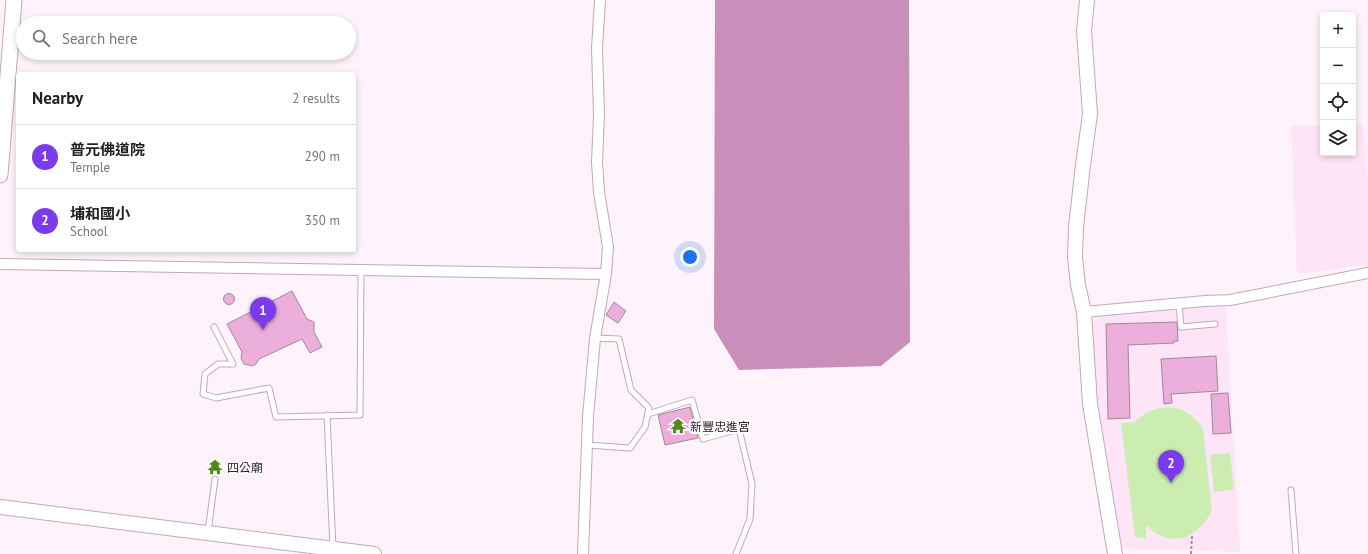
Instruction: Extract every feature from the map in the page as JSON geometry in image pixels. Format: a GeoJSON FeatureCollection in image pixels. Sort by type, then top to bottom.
{"type":"FeatureCollection","features":[{"type":"Feature","properties":{"kind":"main road"},"geometry":{"type":"LineString","coordinates":[[0,175],[14,0]]}},
{"type":"Feature","properties":{"kind":"street"},"geometry":{"type":"LineString","coordinates":[[583,554],[587,445],[595,338],[606,274],[608,247],[599,192],[597,162],[599,115],[597,48],[600,0]]}},
{"type":"Feature","properties":{"kind":"street"},"geometry":{"type":"LineString","coordinates":[[1087,0],[1084,31],[1090,114],[1076,227],[1075,257],[1078,285],[1084,312],[1090,404],[1115,554]]}},
{"type":"Feature","properties":{"kind":"street"},"geometry":{"type":"LineString","coordinates":[[0,264],[606,274]]}},
{"type":"Feature","properties":{"kind":"street"},"geometry":{"type":"LineString","coordinates":[[1084,312],[1230,300],[1368,273]]}},
{"type":"Feature","properties":{"kind":"street"},"geometry":{"type":"LineString","coordinates":[[0,507],[374,554]]}},
{"type":"Feature","properties":{"kind":"lane"},"geometry":{"type":"LineString","coordinates":[[214,327],[233,364],[218,364],[205,374],[204,394],[216,398],[270,388],[276,417],[360,415],[361,270]]}},
{"type":"Feature","properties":{"kind":"lane"},"geometry":{"type":"LineString","coordinates":[[1179,303],[1181,327],[1215,324]]}},
{"type":"Feature","properties":{"kind":"lane"},"geometry":{"type":"LineString","coordinates":[[587,445],[630,448],[645,427],[649,408],[632,390],[619,340],[595,338]]}},
{"type":"Feature","properties":{"kind":"lane"},"geometry":{"type":"LineString","coordinates":[[648,414],[692,400],[703,439],[739,429],[752,484],[750,519],[736,554]]}},
{"type":"Feature","properties":{"kind":"lane"},"geometry":{"type":"LineString","coordinates":[[327,415],[334,549]]}},
{"type":"Feature","properties":{"kind":"lane"},"geometry":{"type":"LineString","coordinates":[[208,533],[215,479]]}},
{"type":"Feature","properties":{"kind":"lane"},"geometry":{"type":"LineString","coordinates":[[1291,490],[1296,554]]}},
{"type":"Feature","properties":{"kind":"path"},"geometry":{"type":"LineString","coordinates":[[1191,554],[1192,536]]}},
{"type":"Feature","properties":{"kind":"shaded area"},"geometry":{"type":"Polygon","coordinates":[[[715,0],[909,0],[910,342],[881,366],[739,370],[714,329],[715,0]]]}},
{"type":"Feature","properties":{"kind":"shaded area"},"geometry":{"type":"Polygon","coordinates":[[[1356,124],[1363,124],[1368,185],[1368,265],[1297,274],[1291,126],[1320,125],[1320,156],[1356,156],[1356,124]]]}},
{"type":"Feature","properties":{"kind":"shaded area"},"geometry":{"type":"Polygon","coordinates":[[[1226,306],[1240,552],[1116,548],[1097,419],[1090,326],[1099,316],[1226,306]]]}},
{"type":"Feature","properties":{"kind":"green space"},"geometry":{"type":"Polygon","coordinates":[[[1159,408],[1173,408],[1184,411],[1195,418],[1203,429],[1212,511],[1206,521],[1198,529],[1191,535],[1182,538],[1174,539],[1165,537],[1146,525],[1146,538],[1135,537],[1121,423],[1132,422],[1132,424],[1144,414],[1159,408]]]}},
{"type":"Feature","properties":{"kind":"green space"},"geometry":{"type":"Polygon","coordinates":[[[1230,453],[1234,489],[1214,492],[1210,455],[1230,453]]]}},
{"type":"Feature","properties":{"kind":"building"},"geometry":{"type":"Polygon","coordinates":[[[292,291],[307,319],[314,322],[314,332],[322,347],[310,353],[302,339],[259,359],[256,364],[252,366],[244,364],[241,358],[242,352],[227,324],[292,291]]]}},
{"type":"Feature","properties":{"kind":"building"},"geometry":{"type":"Polygon","coordinates":[[[229,293],[233,295],[235,299],[233,303],[229,305],[225,303],[223,299],[225,295],[229,293]]]}},
{"type":"Feature","properties":{"kind":"building"},"geometry":{"type":"Polygon","coordinates":[[[614,302],[626,311],[618,323],[606,315],[614,302]]]}},
{"type":"Feature","properties":{"kind":"building"},"geometry":{"type":"Polygon","coordinates":[[[1177,322],[1178,341],[1174,341],[1174,343],[1128,345],[1130,418],[1108,419],[1106,324],[1177,322]]]}},
{"type":"Feature","properties":{"kind":"building"},"geometry":{"type":"Polygon","coordinates":[[[1216,356],[1218,391],[1171,394],[1172,403],[1164,404],[1161,359],[1216,356]]]}},
{"type":"Feature","properties":{"kind":"building"},"geometry":{"type":"Polygon","coordinates":[[[1228,393],[1231,433],[1213,434],[1211,394],[1228,393]]]}},
{"type":"Feature","properties":{"kind":"building","name":"新豐忠進宮"},"geometry":{"type":"Polygon","coordinates":[[[690,407],[698,438],[665,445],[658,415],[690,407]]]}},
{"type":"Feature","properties":{"kind":"place","name":"普元佛道院"},"geometry":{"type":"Point","coordinates":[263,330]}},
{"type":"Feature","properties":{"kind":"place","name":"新豐忠進宮"},"geometry":{"type":"Point","coordinates":[678,426]}},
{"type":"Feature","properties":{"kind":"place","name":"四公廟"},"geometry":{"type":"Point","coordinates":[215,467]}},
{"type":"Feature","properties":{"kind":"place","name":"埔和國小"},"geometry":{"type":"Point","coordinates":[1171,483]}}]}
